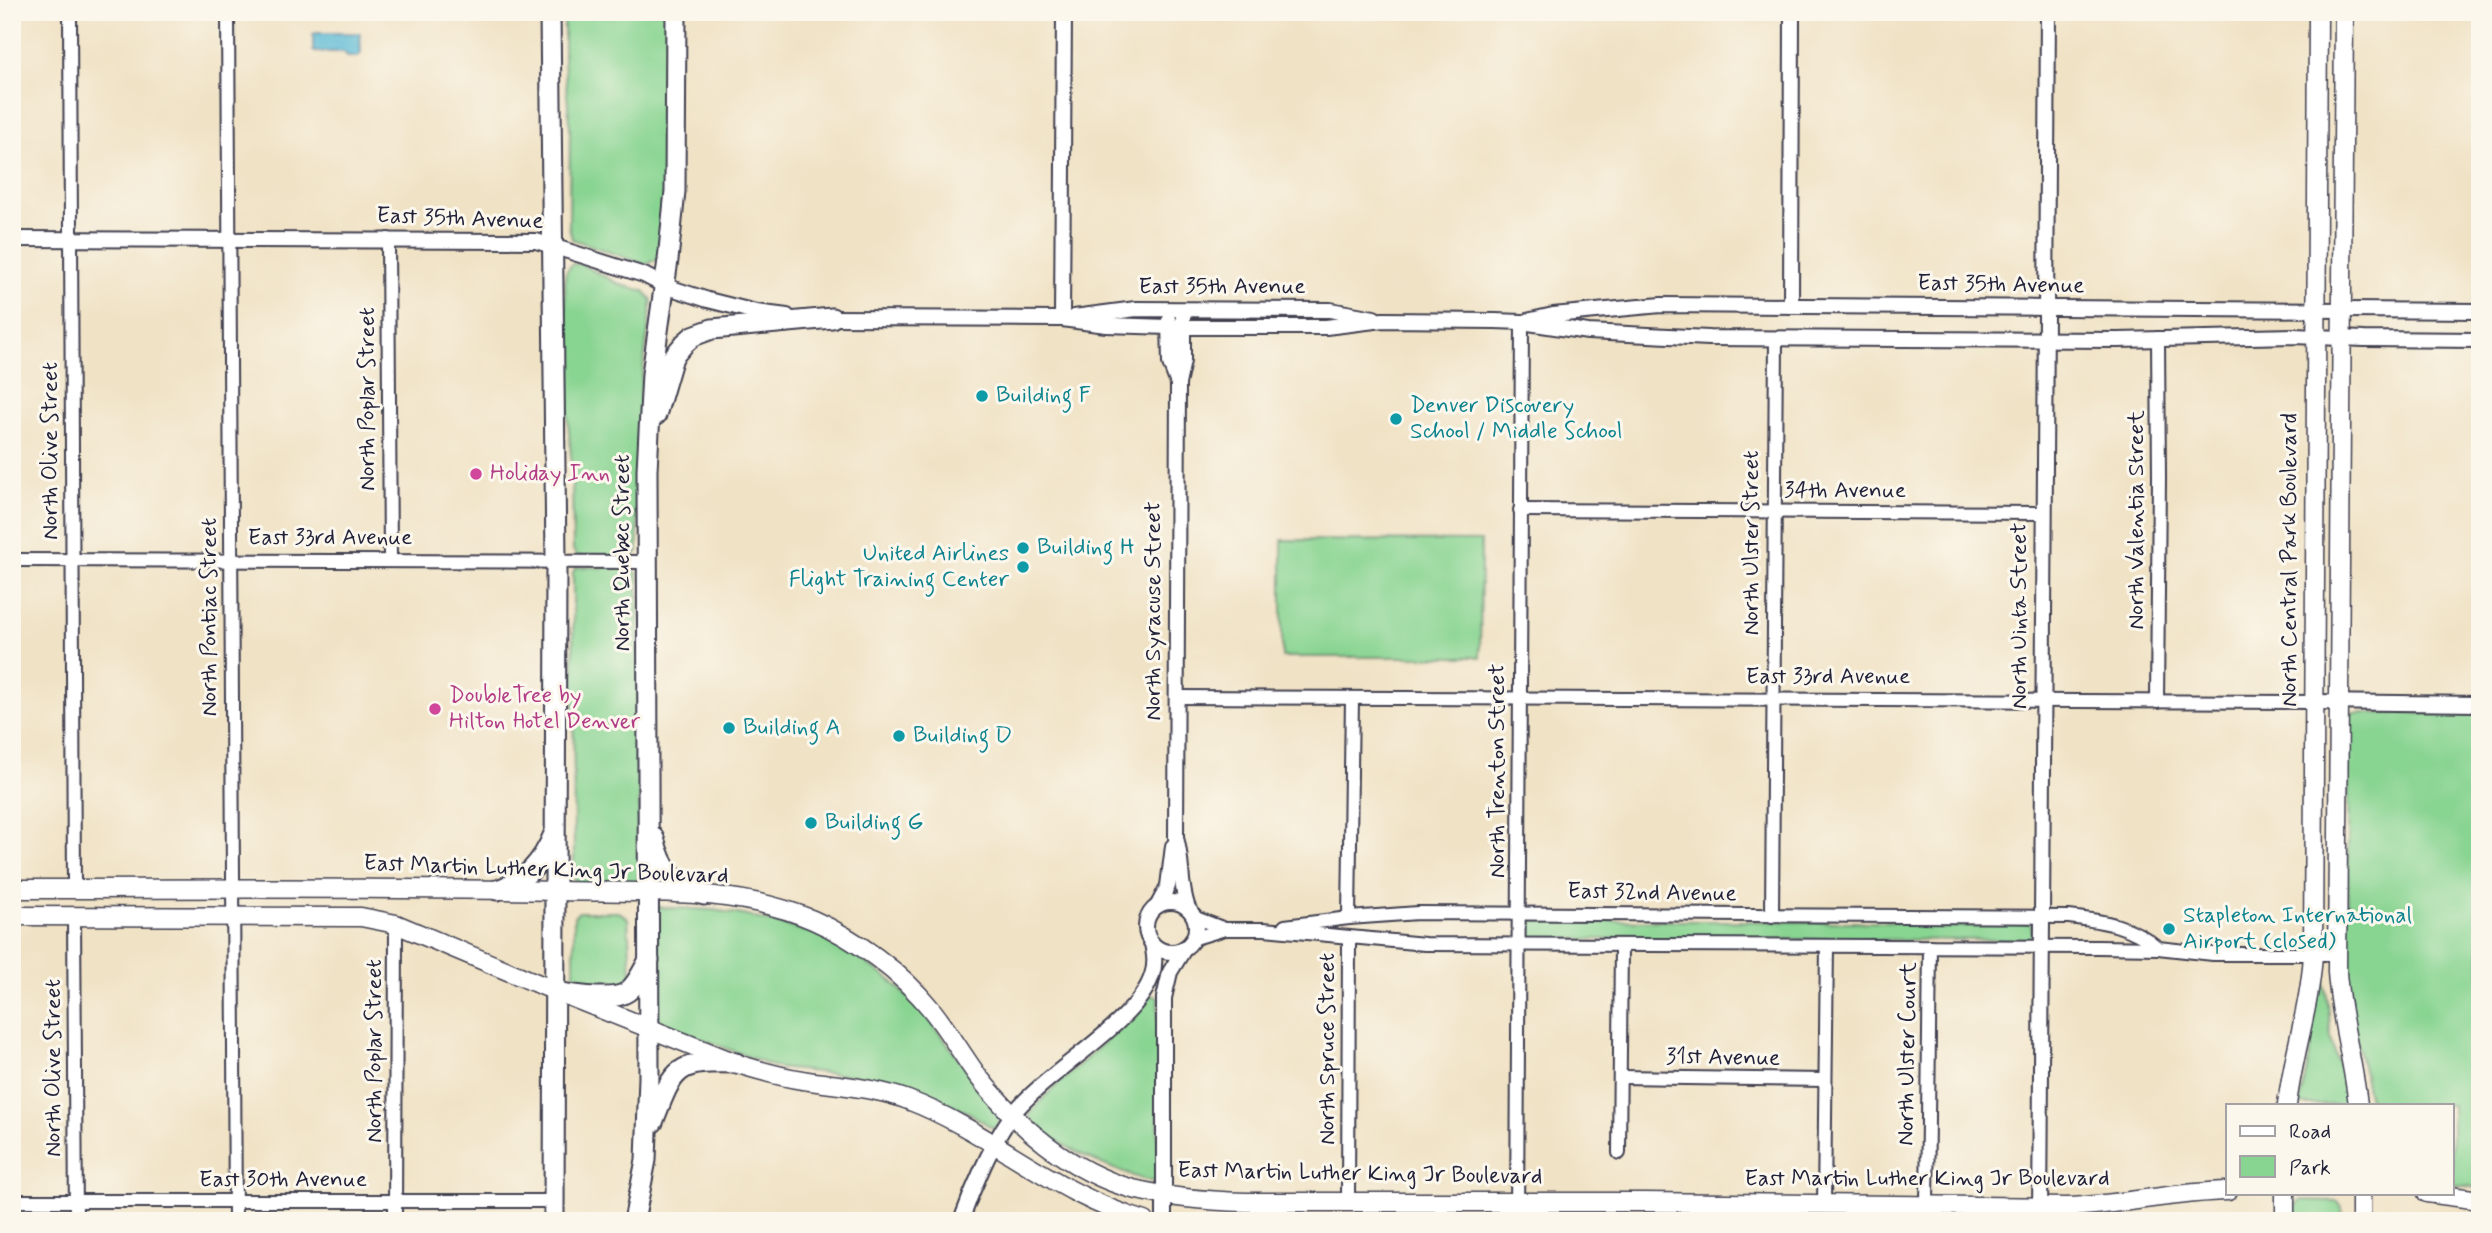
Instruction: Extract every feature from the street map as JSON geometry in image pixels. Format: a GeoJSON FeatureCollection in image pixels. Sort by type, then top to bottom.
{"type":"FeatureCollection","features":[{"type":"Feature","properties":{"kind":"main road"},"geometry":{"type":"LineString","coordinates":[[550,12],[556,561],[557,992],[554,1221]]}},
{"type":"Feature","properties":{"kind":"main road","name":"North Quebec Street"},"geometry":{"type":"LineString","coordinates":[[634,1221],[644,1175],[648,1136],[650,1029],[647,443],[652,374],[665,286],[676,167],[676,12]]}},
{"type":"Feature","properties":{"kind":"main road","name":"North Central Park Boulevard"},"geometry":{"type":"LineString","coordinates":[[2287,1104],[2310,990],[2313,954],[2318,12]]}},
{"type":"Feature","properties":{"kind":"main road"},"geometry":{"type":"LineString","coordinates":[[2344,12],[2338,954],[2340,1010],[2358,1104]]}},
{"type":"Feature","properties":{"kind":"main road"},"geometry":{"type":"LineString","coordinates":[[647,443],[673,357],[693,336],[712,329],[832,318]]}},
{"type":"Feature","properties":{"kind":"main road"},"geometry":{"type":"LineString","coordinates":[[648,813],[666,871],[680,883],[704,895]]}},
{"type":"Feature","properties":{"kind":"main road"},"geometry":{"type":"LineString","coordinates":[[497,890],[517,882],[538,865],[556,830]]}},
{"type":"Feature","properties":{"kind":"main road","name":"East Martin Luther King Jr Boulevard"},"geometry":{"type":"LineString","coordinates":[[12,889],[556,891],[704,895],[760,903],[814,921],[871,954],[904,981],[928,1005],[977,1074],[1045,1144],[1082,1167],[1131,1188],[1164,1195],[1218,1201],[1348,1203],[1517,1212],[1824,1204],[1927,1205],[2040,1214],[2226,1191]]}},
{"type":"Feature","properties":{"kind":"main road"},"geometry":{"type":"LineString","coordinates":[[12,916],[361,917],[396,924],[736,1063],[771,1074],[872,1090],[908,1100],[995,1145],[1063,1188],[1145,1221]]}},
{"type":"Feature","properties":{"kind":"main road"},"geometry":{"type":"LineString","coordinates":[[557,992],[621,996],[633,986],[649,960]]}},
{"type":"Feature","properties":{"kind":"main road"},"geometry":{"type":"LineString","coordinates":[[648,1136],[665,1090],[674,1076],[699,1063],[736,1063]]}},
{"type":"Feature","properties":{"kind":"main road"},"geometry":{"type":"LineString","coordinates":[[2285,1194],[2285,1221]]}},
{"type":"Feature","properties":{"kind":"main road"},"geometry":{"type":"LineString","coordinates":[[2361,1194],[2361,1221]]}},
{"type":"Feature","properties":{"kind":"main road"},"geometry":{"type":"LineString","coordinates":[[2435,1194],[2480,1200]]}},
{"type":"Feature","properties":{"kind":"street","name":"North Olive Street"},"geometry":{"type":"LineString","coordinates":[[69,12],[74,889]]}},
{"type":"Feature","properties":{"kind":"street","name":"North Pontiac Street"},"geometry":{"type":"LineString","coordinates":[[229,12],[235,1221]]}},
{"type":"Feature","properties":{"kind":"street"},"geometry":{"type":"LineString","coordinates":[[1062,319],[1064,12]]}},
{"type":"Feature","properties":{"kind":"street"},"geometry":{"type":"LineString","coordinates":[[1791,306],[1792,12]]}},
{"type":"Feature","properties":{"kind":"street","name":"North Uinta Street"},"geometry":{"type":"LineString","coordinates":[[2040,1214],[2048,12]]}},
{"type":"Feature","properties":{"kind":"street","name":"East 35th Avenue"},"geometry":{"type":"LineString","coordinates":[[12,239],[536,241],[644,275],[665,286],[708,300],[765,313],[832,318],[1062,319],[1107,325],[1176,327],[1326,327],[1383,320],[1522,322],[1555,329],[1638,335],[1776,338],[2045,340],[2315,337],[2480,340]]}},
{"type":"Feature","properties":{"kind":"street","name":"North Poplar Street"},"geometry":{"type":"LineString","coordinates":[[388,239],[390,560]]}},
{"type":"Feature","properties":{"kind":"street","name":"East 35th Avenue"},"geometry":{"type":"LineString","coordinates":[[1522,322],[1553,315],[1646,306],[2480,311]]}},
{"type":"Feature","properties":{"kind":"street","name":"North Syracuse Street"},"geometry":{"type":"LineString","coordinates":[[1176,310],[1170,363],[1178,384],[1176,838],[1180,850],[1182,887],[1192,913]]}},
{"type":"Feature","properties":{"kind":"street","name":"East 35th Avenue"},"geometry":{"type":"LineString","coordinates":[[1062,319],[1113,311],[1330,310],[1383,320]]}},
{"type":"Feature","properties":{"kind":"street","name":"North Trenton Street"},"geometry":{"type":"LineString","coordinates":[[1517,1212],[1522,322]]}},
{"type":"Feature","properties":{"kind":"street","name":"North Ulster Street"},"geometry":{"type":"LineString","coordinates":[[1772,916],[1776,338]]}},
{"type":"Feature","properties":{"kind":"street","name":"North Valentia Street"},"geometry":{"type":"LineString","coordinates":[[2157,702],[2158,338]]}},
{"type":"Feature","properties":{"kind":"street","name":"34th Avenue"},"geometry":{"type":"LineString","coordinates":[[1520,510],[2044,513]]}},
{"type":"Feature","properties":{"kind":"street","name":"East 33rd Avenue"},"geometry":{"type":"LineString","coordinates":[[12,560],[647,562]]}},
{"type":"Feature","properties":{"kind":"street","name":"East 33rd Avenue"},"geometry":{"type":"LineString","coordinates":[[1177,697],[2480,704]]}},
{"type":"Feature","properties":{"kind":"street","name":"North Spruce Street"},"geometry":{"type":"LineString","coordinates":[[1349,918],[1352,698]]}},
{"type":"Feature","properties":{"kind":"street","name":"North Syracuse Street"},"geometry":{"type":"LineString","coordinates":[[1158,905],[1168,886],[1172,848],[1176,838]]}},
{"type":"Feature","properties":{"kind":"street"},"geometry":{"type":"LineString","coordinates":[[961,1221],[995,1145],[1013,1114],[1140,1000],[1153,974],[1155,960],[1146,927],[1151,911],[1158,905],[1174,901],[1192,913],[1197,930],[1195,938],[1184,949],[1170,972],[1164,998],[1164,1221]]}},
{"type":"Feature","properties":{"kind":"street","name":"East 32nd Avenue"},"geometry":{"type":"LineString","coordinates":[[1192,913],[1225,929]]}},
{"type":"Feature","properties":{"kind":"street","name":"East 32nd Avenue"},"geometry":{"type":"LineString","coordinates":[[1264,929],[1349,918],[1418,913],[2041,917],[2102,920],[2144,935],[2158,948]]}},
{"type":"Feature","properties":{"kind":"street","name":"North Olive Street"},"geometry":{"type":"LineString","coordinates":[[74,916],[76,1221]]}},
{"type":"Feature","properties":{"kind":"street","name":"North Poplar Street"},"geometry":{"type":"LineString","coordinates":[[395,1221],[396,924]]}},
{"type":"Feature","properties":{"kind":"street","name":"East 32nd Avenue"},"geometry":{"type":"LineString","coordinates":[[1195,938],[1225,929],[1264,929],[1425,944],[2158,948],[2213,954],[2338,954]]}},
{"type":"Feature","properties":{"kind":"street","name":"North Spruce Street"},"geometry":{"type":"LineString","coordinates":[[1348,1203],[1349,938]]}},
{"type":"Feature","properties":{"kind":"street"},"geometry":{"type":"LineString","coordinates":[[1152,943],[1167,952],[1184,949]]}},
{"type":"Feature","properties":{"kind":"street"},"geometry":{"type":"LineString","coordinates":[[1619,1153],[1621,946]]}},
{"type":"Feature","properties":{"kind":"street"},"geometry":{"type":"LineString","coordinates":[[1824,1204],[1827,946]]}},
{"type":"Feature","properties":{"kind":"street","name":"North Ulster Court"},"geometry":{"type":"LineString","coordinates":[[1927,1205],[1930,946]]}},
{"type":"Feature","properties":{"kind":"street","name":"31st Avenue"},"geometry":{"type":"LineString","coordinates":[[1620,1077],[1825,1080]]}},
{"type":"Feature","properties":{"kind":"street","name":"East 30th Avenue"},"geometry":{"type":"LineString","coordinates":[[12,1201],[555,1201]]}},
{"type":"Feature","properties":{"kind":"green space"},"geometry":{"type":"Polygon","coordinates":[[[564,12],[667,12],[666,188],[659,258],[646,265],[572,239],[569,226],[570,127],[564,61],[564,12]]]}},
{"type":"Feature","properties":{"kind":"green space"},"geometry":{"type":"Polygon","coordinates":[[[572,264],[581,264],[621,285],[644,291],[652,300],[641,385],[637,447],[638,551],[633,557],[577,556],[573,550],[572,468],[566,397],[565,277],[572,264]]]}},
{"type":"Feature","properties":{"kind":"green space"},"geometry":{"type":"Polygon","coordinates":[[[1282,540],[1481,541],[1480,657],[1282,657],[1282,540]]]}},
{"type":"Feature","properties":{"kind":"green space"},"geometry":{"type":"Polygon","coordinates":[[[576,567],[633,568],[638,575],[638,884],[575,882],[573,572],[576,567]]]}},
{"type":"Feature","properties":{"kind":"green space"},"geometry":{"type":"Polygon","coordinates":[[[2349,713],[2480,714],[2480,1188],[2454,1184],[2454,1104],[2370,1104],[2347,994],[2349,713]]]}},
{"type":"Feature","properties":{"kind":"green space"},"geometry":{"type":"Polygon","coordinates":[[[657,907],[714,910],[743,915],[822,935],[838,944],[892,981],[927,1017],[1003,1116],[994,1129],[968,1112],[912,1088],[867,1077],[777,1068],[658,1022],[657,907]]]}},
{"type":"Feature","properties":{"kind":"green space"},"geometry":{"type":"Polygon","coordinates":[[[579,912],[619,912],[628,918],[631,974],[628,983],[607,991],[574,975],[574,916],[579,912]]]}},
{"type":"Feature","properties":{"kind":"green space"},"geometry":{"type":"Polygon","coordinates":[[[1528,920],[2031,923],[2033,940],[1530,939],[1528,920]]]}},
{"type":"Feature","properties":{"kind":"green space"},"geometry":{"type":"Polygon","coordinates":[[[2318,974],[2325,990],[2332,1042],[2349,1104],[2299,1104],[2311,1051],[2309,1036],[2318,974]]]}},
{"type":"Feature","properties":{"kind":"green space"},"geometry":{"type":"Polygon","coordinates":[[[1150,995],[1158,997],[1158,1180],[1155,1182],[1105,1166],[1067,1147],[1037,1126],[1029,1115],[1046,1095],[1140,1010],[1150,995]]]}},
{"type":"Feature","properties":{"kind":"green space"},"geometry":{"type":"Polygon","coordinates":[[[2302,1200],[2338,1201],[2342,1207],[2342,1221],[2295,1221],[2296,1204],[2302,1200]]]}},
{"type":"Feature","properties":{"kind":"water"},"geometry":{"type":"Polygon","coordinates":[[[360,33],[361,53],[357,57],[348,57],[344,52],[313,51],[313,34],[360,33]]]}},
{"type":"Feature","properties":{"kind":"place","name":"Building F"},"geometry":{"type":"Point","coordinates":[982,396]}},
{"type":"Feature","properties":{"kind":"place","name":"Denver Discovery School / Middle School"},"geometry":{"type":"Point","coordinates":[1396,419]}},
{"type":"Feature","properties":{"kind":"place","name":"Holiday Inn"},"geometry":{"type":"Point","coordinates":[476,474]}},
{"type":"Feature","properties":{"kind":"place","name":"Building H"},"geometry":{"type":"Point","coordinates":[1023,548]}},
{"type":"Feature","properties":{"kind":"place","name":"United Airlines Flight Training Center"},"geometry":{"type":"Point","coordinates":[1023,567]}},
{"type":"Feature","properties":{"kind":"place","name":"DoubleTree by Hilton Hotel Denver"},"geometry":{"type":"Point","coordinates":[435,709]}},
{"type":"Feature","properties":{"kind":"place","name":"Building A"},"geometry":{"type":"Point","coordinates":[729,728]}},
{"type":"Feature","properties":{"kind":"place","name":"Building D"},"geometry":{"type":"Point","coordinates":[899,736]}},
{"type":"Feature","properties":{"kind":"place","name":"Building G"},"geometry":{"type":"Point","coordinates":[811,823]}},
{"type":"Feature","properties":{"kind":"place","name":"Stapleton International Airport (closed)"},"geometry":{"type":"Point","coordinates":[2169,929]}}]}
